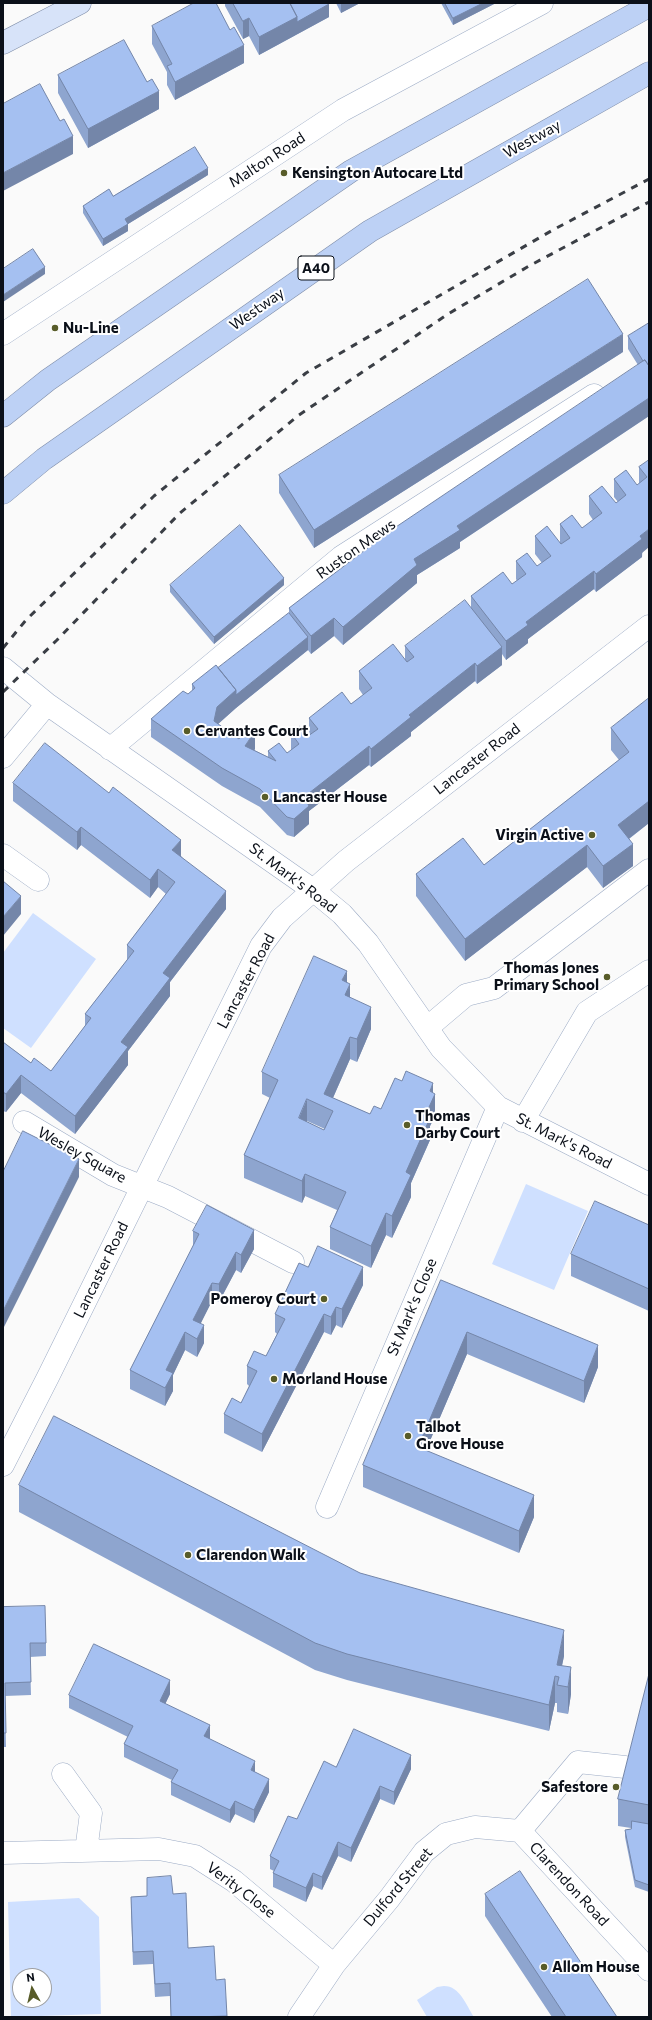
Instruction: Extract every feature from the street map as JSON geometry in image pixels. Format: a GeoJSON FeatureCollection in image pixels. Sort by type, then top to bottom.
{"type":"FeatureCollection","features":[{"type":"Feature","properties":{"kind":"highway"},"geometry":{"type":"LineString","coordinates":[[3,416],[48,380],[351,171],[649,6]]}},
{"type":"Feature","properties":{"kind":"highway","name":"Westway"},"geometry":{"type":"LineString","coordinates":[[3,493],[44,459],[370,230],[649,73]]}},
{"type":"Feature","properties":{"kind":"main road"},"geometry":{"type":"LineString","coordinates":[[3,43],[80,3]]}},
{"type":"Feature","properties":{"kind":"street","name":"Malton Road"},"geometry":{"type":"LineString","coordinates":[[3,334],[342,110],[542,3]]}},
{"type":"Feature","properties":{"kind":"street","name":"Ruston Mews"},"geometry":{"type":"LineString","coordinates":[[110,749],[204,668],[341,557],[609,386]]}},
{"type":"Feature","properties":{"kind":"street","name":"Lancaster Road"},"geometry":{"type":"LineString","coordinates":[[3,1465],[262,946],[282,918],[352,857],[649,626]]}},
{"type":"Feature","properties":{"kind":"street","name":"St. Mark's Road"},"geometry":{"type":"LineString","coordinates":[[3,668],[47,704],[313,890],[342,914],[368,943],[441,1048],[498,1106],[523,1121],[649,1184]]}},
{"type":"Feature","properties":{"kind":"street"},"geometry":{"type":"LineString","coordinates":[[3,757],[47,704]]}},
{"type":"Feature","properties":{"kind":"street"},"geometry":{"type":"LineString","coordinates":[[3,855],[38,880]]}},
{"type":"Feature","properties":{"kind":"street"},"geometry":{"type":"LineString","coordinates":[[427,1028],[466,995],[494,988],[649,870]]}},
{"type":"Feature","properties":{"kind":"street"},"geometry":{"type":"LineString","coordinates":[[523,1121],[588,1012],[649,971]]}},
{"type":"Feature","properties":{"kind":"street","name":"St Mark's Close"},"geometry":{"type":"LineString","coordinates":[[327,1507],[498,1106]]}},
{"type":"Feature","properties":{"kind":"street","name":"Wesley Square"},"geometry":{"type":"LineString","coordinates":[[24,1122],[113,1175],[168,1197],[293,1262]]}},
{"type":"Feature","properties":{"kind":"street"},"geometry":{"type":"LineString","coordinates":[[520,1831],[578,1762],[625,1767]]}},
{"type":"Feature","properties":{"kind":"street"},"geometry":{"type":"LineString","coordinates":[[63,1774],[91,1812],[86,1851]]}},
{"type":"Feature","properties":{"kind":"street","name":"Clarendon Road"},"geometry":{"type":"LineString","coordinates":[[475,1827],[520,1831],[649,1970]]}},
{"type":"Feature","properties":{"kind":"street","name":"Dulford Street"},"geometry":{"type":"LineString","coordinates":[[299,2017],[334,1965],[389,1899],[424,1852],[446,1834],[475,1827]]}},
{"type":"Feature","properties":{"kind":"street","name":"Verity Close"},"geometry":{"type":"LineString","coordinates":[[3,1853],[159,1849],[195,1856],[234,1881],[334,1965]]}},
{"type":"Feature","properties":{"kind":"shaded area"},"geometry":{"type":"Polygon","coordinates":[[[33,913],[96,959],[31,1048],[3,1028],[3,953],[33,913]]]}},
{"type":"Feature","properties":{"kind":"shaded area"},"geometry":{"type":"Polygon","coordinates":[[[526,1184],[588,1211],[554,1290],[492,1264],[526,1184]]]}},
{"type":"Feature","properties":{"kind":"shaded area"},"geometry":{"type":"Polygon","coordinates":[[[79,1898],[99,1917],[101,2014],[11,2017],[8,1902],[79,1898]]]}},
{"type":"Feature","properties":{"kind":"shaded area"},"geometry":{"type":"Polygon","coordinates":[[[444,1986],[454,1989],[462,1997],[474,2017],[427,2017],[417,2000],[437,1987],[444,1986]]]}},
{"type":"Feature","properties":{"kind":"building"},"geometry":{"type":"Polygon","coordinates":[[[194,3],[216,3],[230,30],[234,27],[244,45],[175,82],[167,66],[172,64],[152,26],[194,3]]]}},
{"type":"Feature","properties":{"kind":"building"},"geometry":{"type":"Polygon","coordinates":[[[233,3],[290,3],[297,17],[259,37],[249,18],[243,21],[233,3]]]}},
{"type":"Feature","properties":{"kind":"building"},"geometry":{"type":"Polygon","coordinates":[[[290,3],[329,4],[297,22],[297,17],[290,3]]]}},
{"type":"Feature","properties":{"kind":"building"},"geometry":{"type":"Polygon","coordinates":[[[445,3],[483,3],[453,18],[445,3]]]}},
{"type":"Feature","properties":{"kind":"building"},"geometry":{"type":"Polygon","coordinates":[[[124,40],[147,82],[152,79],[159,91],[88,129],[58,75],[124,40]]]}},
{"type":"Feature","properties":{"kind":"building"},"geometry":{"type":"Polygon","coordinates":[[[40,84],[60,121],[64,119],[73,136],[3,173],[3,104],[40,84]]]}},
{"type":"Feature","properties":{"kind":"building"},"geometry":{"type":"Polygon","coordinates":[[[195,147],[208,168],[125,219],[128,224],[103,239],[83,206],[109,189],[113,196],[195,147]]]}},
{"type":"Feature","properties":{"kind":"building"},"geometry":{"type":"Polygon","coordinates":[[[33,249],[45,267],[3,295],[3,269],[33,249]]]}},
{"type":"Feature","properties":{"kind":"building"},"geometry":{"type":"Polygon","coordinates":[[[588,279],[623,334],[314,530],[279,475],[588,279]]]}},
{"type":"Feature","properties":{"kind":"building"},"geometry":{"type":"Polygon","coordinates":[[[649,323],[649,366],[645,360],[643,361],[628,336],[649,323]]]}},
{"type":"Feature","properties":{"kind":"building"},"geometry":{"type":"Polygon","coordinates":[[[645,360],[649,366],[649,398],[457,526],[460,530],[414,559],[417,565],[343,627],[334,618],[311,636],[289,608],[390,531],[645,360]]]}},
{"type":"Feature","properties":{"kind":"building"},"geometry":{"type":"Polygon","coordinates":[[[649,460],[649,529],[640,536],[642,539],[596,574],[594,571],[526,622],[528,625],[506,641],[471,596],[503,572],[512,584],[526,574],[516,561],[527,553],[537,566],[551,556],[535,536],[547,526],[561,544],[570,538],[560,524],[572,515],[582,528],[602,513],[589,496],[602,486],[616,503],[626,495],[614,479],[626,470],[637,485],[647,477],[639,467],[649,460]]]}},
{"type":"Feature","properties":{"kind":"building"},"geometry":{"type":"Polygon","coordinates":[[[240,525],[284,578],[214,637],[170,585],[240,525]]]}},
{"type":"Feature","properties":{"kind":"building"},"geometry":{"type":"Polygon","coordinates":[[[465,600],[502,647],[477,666],[475,663],[409,715],[411,717],[371,749],[369,746],[304,797],[309,806],[294,819],[287,817],[260,789],[222,768],[151,719],[183,691],[188,694],[195,688],[192,684],[216,665],[236,690],[217,707],[214,721],[239,739],[248,725],[255,731],[245,746],[276,761],[268,751],[279,743],[287,753],[299,744],[291,733],[300,726],[308,736],[318,729],[309,718],[342,692],[351,704],[372,688],[359,671],[393,644],[407,662],[414,657],[405,646],[465,600]]]}},
{"type":"Feature","properties":{"kind":"building"},"geometry":{"type":"Polygon","coordinates":[[[289,613],[308,637],[236,695],[236,690],[218,668],[289,613]]]}},
{"type":"Feature","properties":{"kind":"building","name":"Virgin Active"},"geometry":{"type":"Polygon","coordinates":[[[649,698],[649,801],[618,825],[633,844],[603,866],[587,845],[465,939],[416,874],[463,838],[484,865],[629,752],[611,728],[649,698]]]}},
{"type":"Feature","properties":{"kind":"building"},"geometry":{"type":"Polygon","coordinates":[[[45,743],[109,793],[113,787],[181,840],[172,850],[226,891],[163,973],[170,978],[121,1042],[128,1047],[75,1116],[21,1075],[6,1094],[3,1092],[3,1042],[31,1063],[34,1058],[51,1071],[91,1018],[85,1014],[134,951],[127,945],[175,882],[158,869],[150,880],[81,827],[77,832],[13,783],[45,743]]]}},
{"type":"Feature","properties":{"kind":"building"},"geometry":{"type":"Polygon","coordinates":[[[3,881],[21,896],[3,917],[3,881]]]}},
{"type":"Feature","properties":{"kind":"building","name":"Thomas Darby Court"},"geometry":{"type":"Polygon","coordinates":[[[314,956],[347,971],[342,980],[350,984],[345,995],[371,1007],[357,1039],[350,1037],[324,1094],[370,1114],[374,1106],[381,1109],[395,1078],[402,1081],[406,1071],[433,1083],[430,1091],[435,1094],[425,1116],[430,1118],[406,1172],[411,1175],[392,1216],[386,1213],[371,1246],[330,1227],[346,1192],[305,1174],[302,1181],[244,1155],[278,1080],[262,1072],[314,956]],[[307,1099],[299,1118],[324,1130],[333,1111],[307,1099]]]}},
{"type":"Feature","properties":{"kind":"building"},"geometry":{"type":"Polygon","coordinates":[[[23,1131],[79,1159],[3,1311],[3,1172],[23,1131]]]}},
{"type":"Feature","properties":{"kind":"building"},"geometry":{"type":"Polygon","coordinates":[[[595,1201],[649,1225],[649,1289],[571,1254],[595,1201]]]}},
{"type":"Feature","properties":{"kind":"building"},"geometry":{"type":"Polygon","coordinates":[[[207,1205],[254,1230],[241,1255],[236,1252],[219,1284],[212,1283],[193,1320],[204,1325],[197,1339],[185,1332],[166,1370],[173,1373],[165,1388],[130,1370],[199,1234],[193,1231],[207,1205]]]}},
{"type":"Feature","properties":{"kind":"building"},"geometry":{"type":"Polygon","coordinates":[[[318,1246],[363,1267],[342,1309],[336,1307],[331,1317],[324,1314],[262,1434],[224,1414],[232,1398],[241,1403],[257,1371],[247,1366],[254,1351],[266,1356],[285,1319],[275,1314],[299,1263],[308,1267],[318,1246]]]}},
{"type":"Feature","properties":{"kind":"building","name":"Talbot Grove House"},"geometry":{"type":"Polygon","coordinates":[[[441,1280],[598,1345],[584,1381],[467,1332],[418,1447],[534,1495],[519,1531],[363,1465],[441,1280]]]}},
{"type":"Feature","properties":{"kind":"building","name":"Clarendon Walk"},"geometry":{"type":"Polygon","coordinates":[[[54,1416],[360,1573],[564,1630],[557,1665],[571,1667],[568,1687],[557,1685],[559,1677],[555,1676],[549,1705],[347,1654],[315,1643],[19,1485],[54,1416]]]}},
{"type":"Feature","properties":{"kind":"building"},"geometry":{"type":"Polygon","coordinates":[[[45,1606],[46,1643],[30,1643],[31,1682],[5,1683],[6,1733],[3,1733],[3,1607],[45,1606]]]}},
{"type":"Feature","properties":{"kind":"building"},"geometry":{"type":"Polygon","coordinates":[[[94,1644],[170,1680],[160,1701],[210,1725],[204,1736],[255,1761],[251,1770],[269,1779],[254,1810],[235,1801],[230,1810],[171,1782],[178,1770],[124,1744],[133,1726],[69,1695],[94,1644]]]}},
{"type":"Feature","properties":{"kind":"building"},"geometry":{"type":"Polygon","coordinates":[[[649,1674],[649,1805],[618,1799],[649,1674]]]}},
{"type":"Feature","properties":{"kind":"building"},"geometry":{"type":"Polygon","coordinates":[[[354,1729],[411,1755],[394,1792],[380,1786],[351,1848],[338,1842],[322,1877],[313,1873],[306,1888],[273,1873],[279,1861],[270,1856],[288,1816],[297,1819],[324,1761],[336,1767],[354,1729]]]}},
{"type":"Feature","properties":{"kind":"building"},"geometry":{"type":"Polygon","coordinates":[[[632,1821],[649,1824],[649,1885],[635,1880],[625,1830],[631,1829],[632,1821]]]}},
{"type":"Feature","properties":{"kind":"building","name":"Allom House"},"geometry":{"type":"Polygon","coordinates":[[[520,1871],[617,2017],[566,2017],[485,1894],[520,1871]]]}},
{"type":"Feature","properties":{"kind":"building"},"geometry":{"type":"Polygon","coordinates":[[[171,1876],[173,1894],[186,1893],[188,1948],[214,1946],[216,1980],[225,1979],[227,2016],[171,2017],[170,1983],[155,1984],[153,1951],[133,1952],[131,1897],[147,1896],[147,1878],[171,1876]]]}},
{"type":"Feature","properties":{"kind":"railway"},"geometry":{"type":"LineString","coordinates":[[3,648],[26,620],[154,496],[306,373],[551,231],[649,179]]}},
{"type":"Feature","properties":{"kind":"railway"},"geometry":{"type":"LineString","coordinates":[[3,692],[57,640],[180,513],[299,415],[448,314],[529,266],[649,202]]}},
{"type":"Feature","properties":{"kind":"place","name":"Kensington Autocare Ltd"},"geometry":{"type":"Point","coordinates":[284,173]}},
{"type":"Feature","properties":{"kind":"place","name":"Nu-Line"},"geometry":{"type":"Point","coordinates":[55,328]}},
{"type":"Feature","properties":{"kind":"place","name":"Cervantes Court"},"geometry":{"type":"Point","coordinates":[187,731]}},
{"type":"Feature","properties":{"kind":"place","name":"Lancaster House"},"geometry":{"type":"Point","coordinates":[265,797]}},
{"type":"Feature","properties":{"kind":"place","name":"Virgin Active"},"geometry":{"type":"Point","coordinates":[592,835]}},
{"type":"Feature","properties":{"kind":"place","name":"Thomas Jones Primary School"},"geometry":{"type":"Point","coordinates":[607,977]}},
{"type":"Feature","properties":{"kind":"place","name":"Thomas Darby Court"},"geometry":{"type":"Point","coordinates":[407,1125]}},
{"type":"Feature","properties":{"kind":"place","name":"Pomeroy Court"},"geometry":{"type":"Point","coordinates":[324,1299]}},
{"type":"Feature","properties":{"kind":"place","name":"Morland House"},"geometry":{"type":"Point","coordinates":[274,1379]}},
{"type":"Feature","properties":{"kind":"place","name":"Talbot Grove House"},"geometry":{"type":"Point","coordinates":[408,1436]}},
{"type":"Feature","properties":{"kind":"place","name":"Clarendon Walk"},"geometry":{"type":"Point","coordinates":[188,1555]}},
{"type":"Feature","properties":{"kind":"place","name":"Safestore"},"geometry":{"type":"Point","coordinates":[616,1787]}},
{"type":"Feature","properties":{"kind":"place","name":"Allom House"},"geometry":{"type":"Point","coordinates":[544,1967]}}]}
